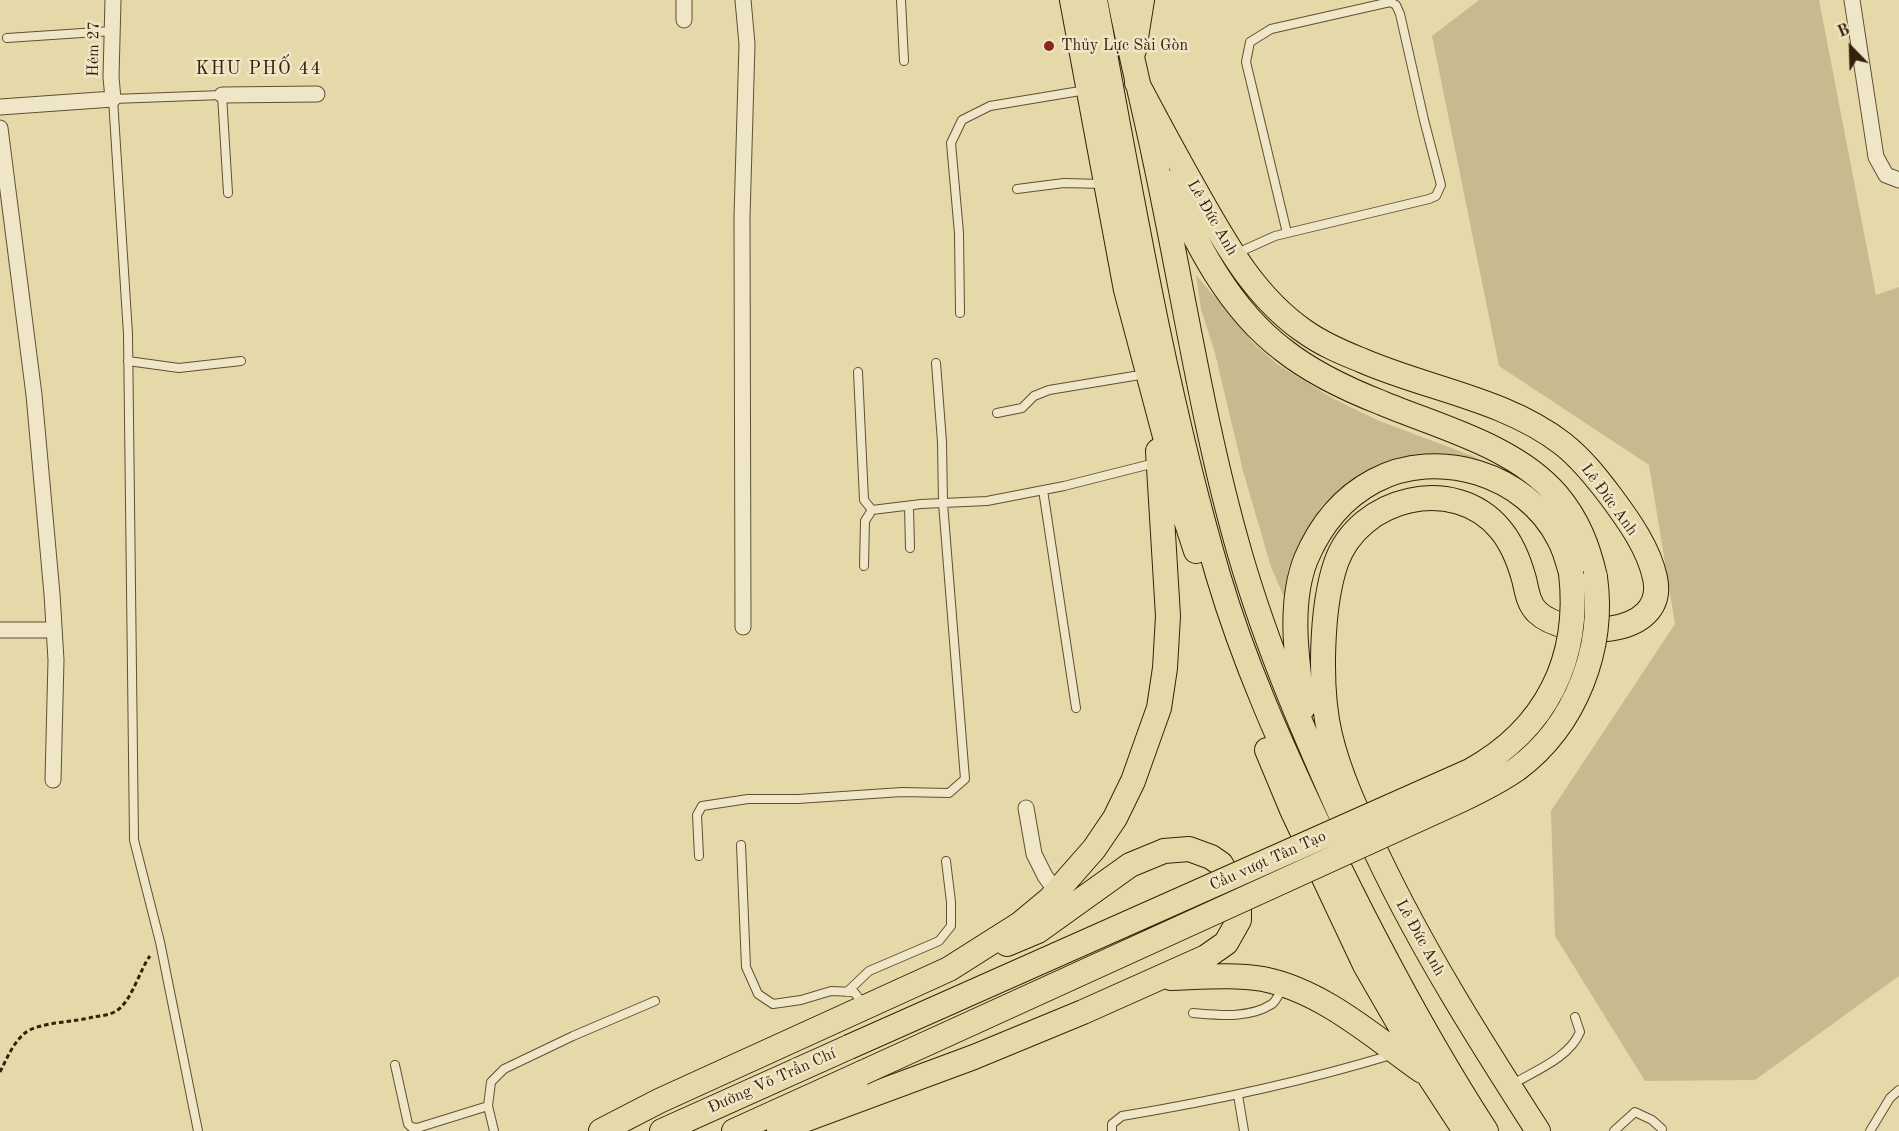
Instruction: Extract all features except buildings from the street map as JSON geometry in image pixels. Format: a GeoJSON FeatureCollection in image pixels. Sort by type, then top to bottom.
{"type":"FeatureCollection","features":[{"type":"Feature","properties":{"kind":"highway"},"geometry":{"type":"LineString","coordinates":[[1072,0],[1126,290],[1137,331],[1157,372],[1182,508],[1244,696],[1292,810],[1365,965],[1429,1076],[1465,1131]]}},
{"type":"Feature","properties":{"kind":"highway"},"geometry":{"type":"LineString","coordinates":[[1095,0],[1160,343],[1157,372],[1160,420],[1172,459],[1219,577],[1260,698],[1343,877],[1384,958],[1461,1093],[1486,1131]]}},
{"type":"Feature","properties":{"kind":"highway","name":"Lê Đức Anh"},"geometry":{"type":"LineString","coordinates":[[1120,0],[1220,481],[1257,610],[1278,670],[1370,879],[1418,966],[1509,1086],[1538,1131]]}},
{"type":"Feature","properties":{"kind":"highway","name":"Lê Đức Anh"},"geometry":{"type":"LineString","coordinates":[[1142,0],[1135,72],[1165,137],[1233,255],[1248,277],[1270,302],[1304,332],[1321,342],[1387,371],[1484,402],[1510,413],[1537,427],[1564,446],[1589,468],[1625,517],[1655,579],[1656,592],[1653,603],[1648,614],[1637,622],[1620,627],[1580,628],[1550,621],[1539,615],[1530,604],[1516,555],[1501,530],[1492,521],[1465,504],[1436,498],[1420,498],[1390,506],[1362,525],[1349,539],[1340,554],[1329,591],[1325,630],[1325,693],[1333,746],[1358,812],[1390,882],[1454,1012],[1521,1131]]}},
{"type":"Feature","properties":{"kind":"highway","name":"Đường Võ Trần Chí"},"geometry":{"type":"LineString","coordinates":[[734,1131],[1461,800],[1518,768],[1558,727],[1586,673],[1596,628],[1598,595],[1595,577],[1585,539],[1556,494],[1532,473],[1497,451],[1356,393],[1300,362],[1264,335],[1236,304],[1212,267],[1186,221],[1154,155]]}},
{"type":"Feature","properties":{"kind":"highway"},"geometry":{"type":"LineString","coordinates":[[1137,331],[1160,343]]}},
{"type":"Feature","properties":{"kind":"highway"},"geometry":{"type":"LineString","coordinates":[[949,969],[1020,924],[1056,891],[1094,849],[1115,818],[1134,781],[1159,708],[1165,668],[1172,459]]}},
{"type":"Feature","properties":{"kind":"highway","name":"Cầu vượt Tân Tạo"},"geometry":{"type":"LineString","coordinates":[[849,1047],[1488,761],[1518,737],[1533,721],[1558,678],[1569,645],[1574,595],[1571,573],[1559,538],[1537,508],[1517,490],[1494,478],[1457,468],[1422,466],[1389,474],[1362,488],[1338,508],[1323,527],[1305,561],[1300,582],[1296,621],[1306,737]]}},
{"type":"Feature","properties":{"kind":"highway"},"geometry":{"type":"LineString","coordinates":[[1329,591],[1327,572],[1330,546],[1340,522],[1362,488]]}},
{"type":"Feature","properties":{"kind":"highway"},"geometry":{"type":"LineString","coordinates":[[601,1131],[856,999],[949,969],[1038,932],[1113,876],[1148,856],[1179,849],[1201,852],[1221,864],[1227,873],[1234,886],[1239,920],[1226,943],[1206,957],[1083,1012],[974,1057],[791,1128]]}},
{"type":"Feature","properties":{"kind":"highway"},"geometry":{"type":"LineString","coordinates":[[1160,978],[1263,979],[1302,991],[1329,1005],[1429,1076]]}},
{"type":"Feature","properties":{"kind":"highway","name":"Đường Võ Trần Chí"},"geometry":{"type":"LineString","coordinates":[[662,1131],[849,1047]]}},
{"type":"Feature","properties":{"kind":"street","name":"Hẻm 27"},"geometry":{"type":"LineString","coordinates":[[113,0],[111,77],[113,99]]}},
{"type":"Feature","properties":{"kind":"street"},"geometry":{"type":"LineString","coordinates":[[684,0],[684,20]]}},
{"type":"Feature","properties":{"kind":"street"},"geometry":{"type":"LineString","coordinates":[[743,0],[747,44],[742,217],[743,627]]}},
{"type":"Feature","properties":{"kind":"street"},"geometry":{"type":"LineString","coordinates":[[1851,0],[1876,157],[1886,175],[1899,180]]}},
{"type":"Feature","properties":{"kind":"street"},"geometry":{"type":"LineString","coordinates":[[222,95],[317,94]]}},
{"type":"Feature","properties":{"kind":"street"},"geometry":{"type":"LineString","coordinates":[[0,107],[113,99]]}},
{"type":"Feature","properties":{"kind":"street"},"geometry":{"type":"LineString","coordinates":[[0,128],[34,395],[54,630],[56,660],[52,780]]}},
{"type":"Feature","properties":{"kind":"street"},"geometry":{"type":"LineString","coordinates":[[0,630],[54,630]]}},
{"type":"Feature","properties":{"kind":"street"},"geometry":{"type":"LineString","coordinates":[[1026,808],[1034,854],[1056,891]]}},
{"type":"Feature","properties":{"kind":"lane"},"geometry":{"type":"LineString","coordinates":[[901,0],[904,61]]}},
{"type":"Feature","properties":{"kind":"lane"},"geometry":{"type":"LineString","coordinates":[[1212,267],[1275,236],[1429,200],[1436,196],[1441,185],[1400,14],[1396,5],[1390,2],[1271,29],[1250,42],[1246,62],[1287,233]]}},
{"type":"Feature","properties":{"kind":"lane"},"geometry":{"type":"LineString","coordinates":[[7,38],[112,31]]}},
{"type":"Feature","properties":{"kind":"lane"},"geometry":{"type":"LineString","coordinates":[[960,313],[959,233],[951,143],[962,120],[990,106],[1087,90]]}},
{"type":"Feature","properties":{"kind":"lane"},"geometry":{"type":"LineString","coordinates":[[198,1131],[160,942],[134,840],[128,361],[119,170],[113,99],[222,95],[228,193]]}},
{"type":"Feature","properties":{"kind":"lane"},"geometry":{"type":"LineString","coordinates":[[1017,189],[1064,183],[1106,184]]}},
{"type":"Feature","properties":{"kind":"lane"},"geometry":{"type":"LineString","coordinates":[[128,361],[179,368],[241,361]]}},
{"type":"Feature","properties":{"kind":"lane"},"geometry":{"type":"LineString","coordinates":[[699,856],[697,816],[702,806],[748,799],[798,799],[902,792],[948,793],[965,779],[943,503],[942,442],[936,363]]}},
{"type":"Feature","properties":{"kind":"lane"},"geometry":{"type":"LineString","coordinates":[[858,372],[864,500],[872,510]]}},
{"type":"Feature","properties":{"kind":"lane"},"geometry":{"type":"LineString","coordinates":[[997,413],[1022,408],[1034,396],[1049,390],[1157,372]]}},
{"type":"Feature","properties":{"kind":"lane"},"geometry":{"type":"LineString","coordinates":[[872,510],[987,501],[1172,459]]}},
{"type":"Feature","properties":{"kind":"lane"},"geometry":{"type":"LineString","coordinates":[[1043,490],[1076,708]]}},
{"type":"Feature","properties":{"kind":"lane"},"geometry":{"type":"LineString","coordinates":[[909,506],[910,548]]}},
{"type":"Feature","properties":{"kind":"lane"},"geometry":{"type":"LineString","coordinates":[[864,566],[865,521],[872,510]]}},
{"type":"Feature","properties":{"kind":"lane"},"geometry":{"type":"LineString","coordinates":[[741,845],[746,967],[758,994],[773,1004],[801,1000],[831,991],[856,999],[869,971],[939,941],[951,926],[951,902],[946,861]]}},
{"type":"Feature","properties":{"kind":"lane"},"geometry":{"type":"LineString","coordinates":[[1193,1013],[1221,1015],[1253,1012],[1274,1004],[1284,985]]}},
{"type":"Feature","properties":{"kind":"lane"},"geometry":{"type":"LineString","coordinates":[[494,1131],[488,1106],[491,1082],[504,1068],[655,1001]]}},
{"type":"Feature","properties":{"kind":"lane"},"geometry":{"type":"LineString","coordinates":[[1509,1086],[1555,1059],[1575,1044],[1580,1032],[1575,1017]]}},
{"type":"Feature","properties":{"kind":"lane"},"geometry":{"type":"LineString","coordinates":[[1112,1131],[1113,1124],[1122,1116],[1275,1087],[1397,1053]]}},
{"type":"Feature","properties":{"kind":"lane"},"geometry":{"type":"LineString","coordinates":[[395,1065],[408,1124],[411,1127],[417,1128],[488,1106]]}},
{"type":"Feature","properties":{"kind":"lane"},"geometry":{"type":"LineString","coordinates":[[1870,1131],[1890,1098],[1899,1090]]}},
{"type":"Feature","properties":{"kind":"lane"},"geometry":{"type":"LineString","coordinates":[[1238,1095],[1244,1131]]}},
{"type":"Feature","properties":{"kind":"lane"},"geometry":{"type":"LineString","coordinates":[[1614,1131],[1635,1112],[1652,1120],[1662,1129]]}},
{"type":"Feature","properties":{"kind":"path"},"geometry":{"type":"LineString","coordinates":[[0,1072],[12,1048],[27,1031],[117,1011],[135,986],[145,962],[160,942]]}},
{"type":"Feature","properties":{"kind":"shaded area"},"geometry":{"type":"Polygon","coordinates":[[[1479,0],[1819,0],[1876,295],[1899,287],[1899,976],[1755,1080],[1645,1081],[1555,936],[1551,811],[1675,624],[1649,465],[1499,366],[1432,36],[1479,0]]]}},
{"type":"Feature","properties":{"kind":"shaded area"},"geometry":{"type":"Polygon","coordinates":[[[1196,275],[1235,316],[1251,341],[1277,364],[1332,398],[1377,420],[1475,457],[1523,486],[1503,475],[1358,479],[1323,504],[1302,538],[1289,566],[1284,597],[1271,567],[1243,471],[1215,353],[1201,309],[1196,275]]]}},
{"type":"Feature","properties":{"kind":"place","name":"Thủy Lực Sài Gòn"},"geometry":{"type":"Point","coordinates":[1049,46]}},
{"type":"Feature","properties":{"kind":"district","name":"KHU PHỐ 44"},"geometry":{"type":"Point","coordinates":[259,69]}}]}
